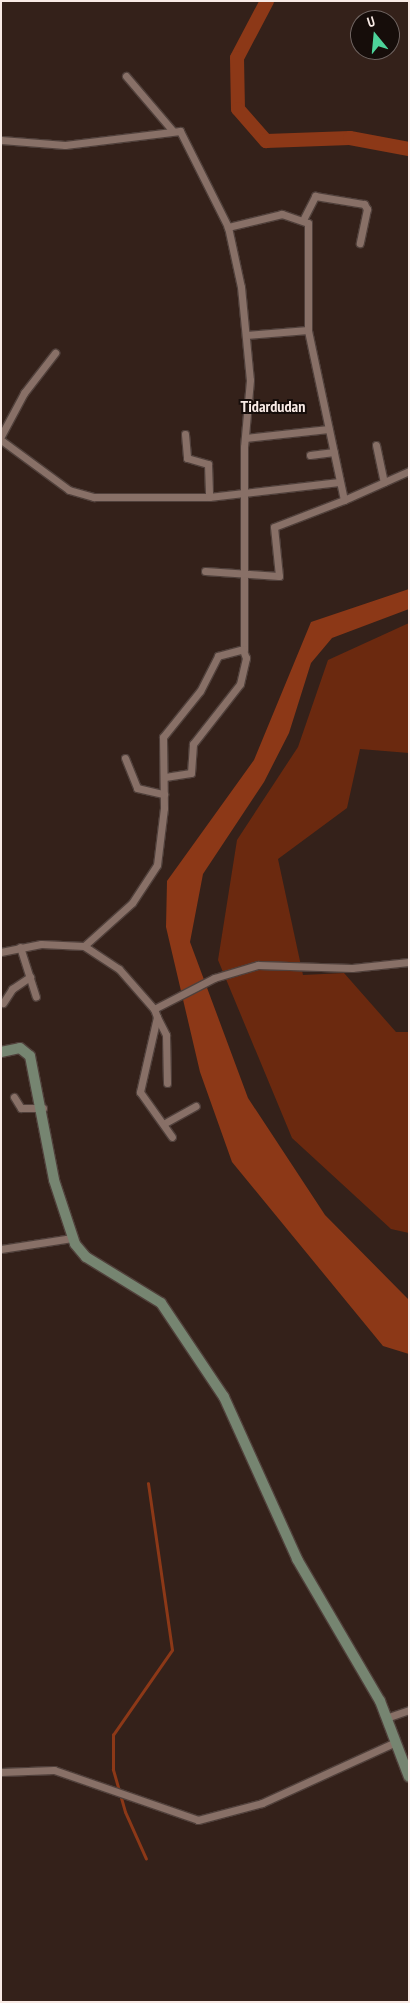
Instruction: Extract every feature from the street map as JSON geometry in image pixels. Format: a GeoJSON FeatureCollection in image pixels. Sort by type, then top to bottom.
{"type":"FeatureCollection","features":[{"type":"Feature","properties":{"kind":"street"},"geometry":{"type":"LineString","coordinates":[[126,76],[172,130]]}},
{"type":"Feature","properties":{"kind":"street"},"geometry":{"type":"LineString","coordinates":[[1,140],[74,144],[172,130],[180,131],[190,145],[228,227],[246,335],[250,380],[245,438],[246,492],[243,650],[246,658],[240,684],[193,744],[190,773],[165,777]]}},
{"type":"Feature","properties":{"kind":"street"},"geometry":{"type":"LineString","coordinates":[[344,500],[308,330],[311,248],[304,218],[316,196],[364,204],[367,209],[360,243]]}},
{"type":"Feature","properties":{"kind":"street"},"geometry":{"type":"LineString","coordinates":[[228,227],[275,214],[304,218]]}},
{"type":"Feature","properties":{"kind":"street"},"geometry":{"type":"LineString","coordinates":[[246,335],[308,330]]}},
{"type":"Feature","properties":{"kind":"street"},"geometry":{"type":"LineString","coordinates":[[1,436],[24,393],[56,353]]}},
{"type":"Feature","properties":{"kind":"street"},"geometry":{"type":"LineString","coordinates":[[245,438],[329,429]]}},
{"type":"Feature","properties":{"kind":"street"},"geometry":{"type":"LineString","coordinates":[[185,434],[187,458],[207,463],[209,497]]}},
{"type":"Feature","properties":{"kind":"street"},"geometry":{"type":"LineString","coordinates":[[1,440],[77,494],[144,500],[209,497],[339,482]]}},
{"type":"Feature","properties":{"kind":"street"},"geometry":{"type":"LineString","coordinates":[[376,445],[384,482]]}},
{"type":"Feature","properties":{"kind":"street"},"geometry":{"type":"LineString","coordinates":[[310,455],[334,452]]}},
{"type":"Feature","properties":{"kind":"street"},"geometry":{"type":"LineString","coordinates":[[205,571],[245,575],[281,575],[273,528],[344,500],[409,471]]}},
{"type":"Feature","properties":{"kind":"street"},"geometry":{"type":"LineString","coordinates":[[84,946],[132,903],[155,869],[164,794],[165,732],[200,691],[218,656],[243,650]]}},
{"type":"Feature","properties":{"kind":"street"},"geometry":{"type":"LineString","coordinates":[[125,758],[137,788],[164,794]]}},
{"type":"Feature","properties":{"kind":"street"},"geometry":{"type":"LineString","coordinates":[[20,946],[36,996]]}},
{"type":"Feature","properties":{"kind":"street"},"geometry":{"type":"LineString","coordinates":[[1,952],[20,946],[84,946],[119,970],[154,1009],[166,1035],[167,1083]]}},
{"type":"Feature","properties":{"kind":"street"},"geometry":{"type":"LineString","coordinates":[[154,1009],[214,978],[279,963],[352,968],[409,962]]}},
{"type":"Feature","properties":{"kind":"street"},"geometry":{"type":"LineString","coordinates":[[3,1003],[14,987],[30,977]]}},
{"type":"Feature","properties":{"kind":"street"},"geometry":{"type":"LineString","coordinates":[[157,1017],[140,1091],[147,1107],[165,1123],[172,1137]]}},
{"type":"Feature","properties":{"kind":"street"},"geometry":{"type":"LineString","coordinates":[[1,1052],[18,1048],[28,1053],[43,1108],[50,1163],[72,1238],[83,1254],[156,1299],[171,1315],[232,1412],[297,1559],[386,1718],[409,1777]]}},
{"type":"Feature","properties":{"kind":"street"},"geometry":{"type":"LineString","coordinates":[[14,1097],[21,1108],[43,1108]]}},
{"type":"Feature","properties":{"kind":"street"},"geometry":{"type":"LineString","coordinates":[[165,1123],[196,1106]]}},
{"type":"Feature","properties":{"kind":"street"},"geometry":{"type":"LineString","coordinates":[[1,1249],[24,1247],[72,1238]]}},
{"type":"Feature","properties":{"kind":"street"},"geometry":{"type":"LineString","coordinates":[[386,1718],[409,1710]]}},
{"type":"Feature","properties":{"kind":"street"},"geometry":{"type":"LineString","coordinates":[[1,1772],[54,1770],[123,1795],[202,1819],[262,1803],[396,1742]]}},
{"type":"Feature","properties":{"kind":"shaded area"},"geometry":{"type":"Polygon","coordinates":[[[409,589],[409,609],[332,638],[311,663],[289,733],[264,782],[203,874],[190,942],[248,1098],[325,1215],[409,1300],[409,1354],[383,1346],[232,1162],[200,1072],[166,927],[167,881],[254,760],[311,622],[409,589]]]}},
{"type":"Feature","properties":{"kind":"shaded area"},"geometry":{"type":"Polygon","coordinates":[[[409,623],[409,753],[360,749],[347,808],[278,859],[303,975],[344,973],[396,1032],[409,1032],[409,1233],[391,1229],[292,1138],[218,960],[237,840],[298,747],[328,660],[409,623]]]}},
{"type":"Feature","properties":{"kind":"waterway"},"geometry":{"type":"LineString","coordinates":[[267,1],[237,58],[238,109],[266,141],[350,138],[409,149]]}},
{"type":"Feature","properties":{"kind":"waterway"},"geometry":{"type":"LineString","coordinates":[[146,1859],[125,1812],[113,1770],[113,1735],[172,1650],[148,1484]]}},
{"type":"Feature","properties":{"kind":"district","name":"Tidardudan"},"geometry":{"type":"Point","coordinates":[273,406]}}]}
